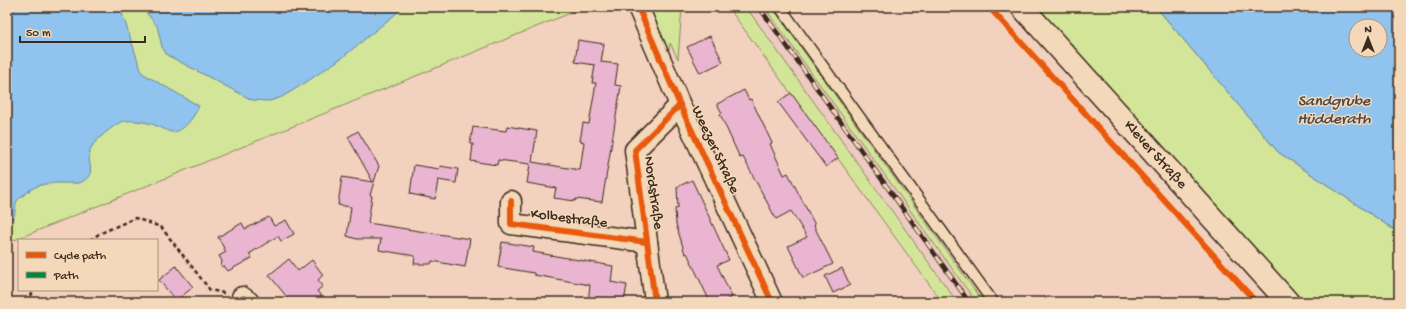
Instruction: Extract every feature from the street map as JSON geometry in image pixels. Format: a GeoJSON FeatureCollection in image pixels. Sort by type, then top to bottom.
{"type":"FeatureCollection","features":[{"type":"Feature","properties":{"kind":"main road","name":"Klever Straße"},"geometry":{"type":"LineString","coordinates":[[1022,7],[1288,302]]}},
{"type":"Feature","properties":{"kind":"street","name":"Weezer Straße"},"geometry":{"type":"LineString","coordinates":[[638,7],[680,106],[772,302]]}},
{"type":"Feature","properties":{"kind":"street","name":"Nordstraße"},"geometry":{"type":"LineString","coordinates":[[655,302],[634,150],[680,106]]}},
{"type":"Feature","properties":{"kind":"street","name":"Kolbestraße"},"geometry":{"type":"LineString","coordinates":[[512,201],[511,224],[647,242]]}},
{"type":"Feature","properties":{"kind":"lane"},"geometry":{"type":"LineString","coordinates":[[780,7],[993,302]]}},
{"type":"Feature","properties":{"kind":"path"},"geometry":{"type":"LineString","coordinates":[[92,239],[99,234],[135,218],[161,227],[210,290],[246,300]]}},
{"type":"Feature","properties":{"kind":"path"},"geometry":{"type":"LineString","coordinates":[[26,302],[34,291]]}},
{"type":"Feature","properties":{"kind":"shaded area"},"geometry":{"type":"Polygon","coordinates":[[[746,7],[764,7],[976,302],[957,302],[746,7]]]}},
{"type":"Feature","properties":{"kind":"green space"},"geometry":{"type":"Polygon","coordinates":[[[7,7],[585,7],[7,243],[7,7]]]}},
{"type":"Feature","properties":{"kind":"green space"},"geometry":{"type":"Polygon","coordinates":[[[650,7],[682,7],[678,59],[670,43],[668,56],[650,7]]]}},
{"type":"Feature","properties":{"kind":"green space"},"geometry":{"type":"Polygon","coordinates":[[[728,7],[746,7],[957,302],[942,302],[728,7]]]}},
{"type":"Feature","properties":{"kind":"green space"},"geometry":{"type":"Polygon","coordinates":[[[764,7],[772,7],[983,302],[976,302],[764,7]]]}},
{"type":"Feature","properties":{"kind":"green space"},"geometry":{"type":"Polygon","coordinates":[[[1037,7],[1156,7],[1278,152],[1399,233],[1399,302],[1302,302],[1037,7]]]}},
{"type":"Feature","properties":{"kind":"water"},"geometry":{"type":"Polygon","coordinates":[[[21,7],[120,7],[142,73],[199,106],[185,127],[176,132],[171,132],[152,124],[136,121],[121,122],[100,137],[91,148],[89,153],[90,171],[86,179],[80,183],[43,184],[30,190],[18,200],[13,218],[7,223],[7,13],[21,7]]]}},
{"type":"Feature","properties":{"kind":"water"},"geometry":{"type":"Polygon","coordinates":[[[143,7],[404,7],[343,57],[282,97],[270,101],[252,100],[167,55],[162,47],[157,26],[143,7]]]}},
{"type":"Feature","properties":{"kind":"water","name":"Sandgrube Hüdderath"},"geometry":{"type":"Polygon","coordinates":[[[1156,7],[1399,7],[1399,233],[1278,152],[1156,7]]]}},
{"type":"Feature","properties":{"kind":"building"},"geometry":{"type":"Polygon","coordinates":[[[710,36],[723,62],[700,73],[687,47],[710,36]]]}},
{"type":"Feature","properties":{"kind":"building"},"geometry":{"type":"Polygon","coordinates":[[[578,40],[604,44],[601,62],[618,64],[615,85],[621,86],[602,202],[576,199],[575,201],[554,198],[556,188],[527,183],[530,164],[498,160],[497,165],[471,161],[473,144],[470,144],[473,127],[506,131],[507,126],[537,131],[532,162],[580,170],[584,142],[580,141],[583,123],[589,124],[596,83],[592,83],[595,65],[575,62],[578,40]]]}},
{"type":"Feature","properties":{"kind":"building"},"geometry":{"type":"Polygon","coordinates":[[[744,90],[749,100],[751,99],[772,143],[770,144],[784,175],[788,173],[833,264],[803,278],[788,246],[807,237],[791,211],[776,219],[743,157],[740,158],[720,114],[722,113],[717,104],[744,90]]]}},
{"type":"Feature","properties":{"kind":"building"},"geometry":{"type":"Polygon","coordinates":[[[791,93],[838,158],[826,167],[778,102],[791,93]]]}},
{"type":"Feature","properties":{"kind":"building"},"geometry":{"type":"Polygon","coordinates":[[[358,131],[379,166],[370,195],[372,196],[368,223],[470,239],[465,267],[432,261],[431,264],[414,264],[415,256],[379,250],[381,239],[357,239],[347,236],[351,207],[338,205],[342,177],[373,182],[348,137],[358,131]]]}},
{"type":"Feature","properties":{"kind":"building"},"geometry":{"type":"Polygon","coordinates":[[[414,165],[439,169],[440,166],[458,169],[456,183],[438,180],[435,199],[410,194],[414,165]]]}},
{"type":"Feature","properties":{"kind":"building"},"geometry":{"type":"Polygon","coordinates":[[[692,180],[729,260],[717,265],[732,297],[722,302],[710,302],[687,253],[685,254],[676,224],[675,209],[678,208],[677,187],[692,180]]]}},
{"type":"Feature","properties":{"kind":"building"},"geometry":{"type":"Polygon","coordinates":[[[269,217],[274,226],[286,220],[294,234],[281,241],[278,236],[249,254],[252,258],[228,271],[225,267],[221,266],[222,261],[219,256],[226,252],[218,237],[242,223],[245,229],[269,217]]]}},
{"type":"Feature","properties":{"kind":"building"},"geometry":{"type":"Polygon","coordinates":[[[502,242],[534,247],[533,252],[613,266],[611,282],[627,285],[624,302],[588,302],[590,285],[498,267],[502,242]]]}},
{"type":"Feature","properties":{"kind":"building"},"geometry":{"type":"Polygon","coordinates":[[[289,259],[298,271],[312,260],[323,275],[318,280],[323,286],[317,291],[326,302],[291,302],[269,275],[289,259]]]}},
{"type":"Feature","properties":{"kind":"building"},"geometry":{"type":"Polygon","coordinates":[[[176,266],[193,287],[176,301],[159,280],[176,266]]]}},
{"type":"Feature","properties":{"kind":"building"},"geometry":{"type":"Polygon","coordinates":[[[842,268],[850,285],[833,293],[825,276],[842,268]]]}},
{"type":"Feature","properties":{"kind":"railway"},"geometry":{"type":"LineString","coordinates":[[759,7],[969,302]]}},
{"type":"Feature","properties":{"kind":"marked path"},"geometry":{"type":"LineString","coordinates":[[242,297],[249,302]]}},
{"type":"Feature","properties":{"kind":"cycle path"},"geometry":{"type":"LineString","coordinates":[[638,7],[680,105],[772,302]]}},
{"type":"Feature","properties":{"kind":"cycle path"},"geometry":{"type":"LineString","coordinates":[[989,7],[1256,302]]}},
{"type":"Feature","properties":{"kind":"cycle path"},"geometry":{"type":"LineString","coordinates":[[655,302],[635,150],[680,105]]}},
{"type":"Feature","properties":{"kind":"cycle path"},"geometry":{"type":"LineString","coordinates":[[511,201],[511,224],[647,242]]}}]}
